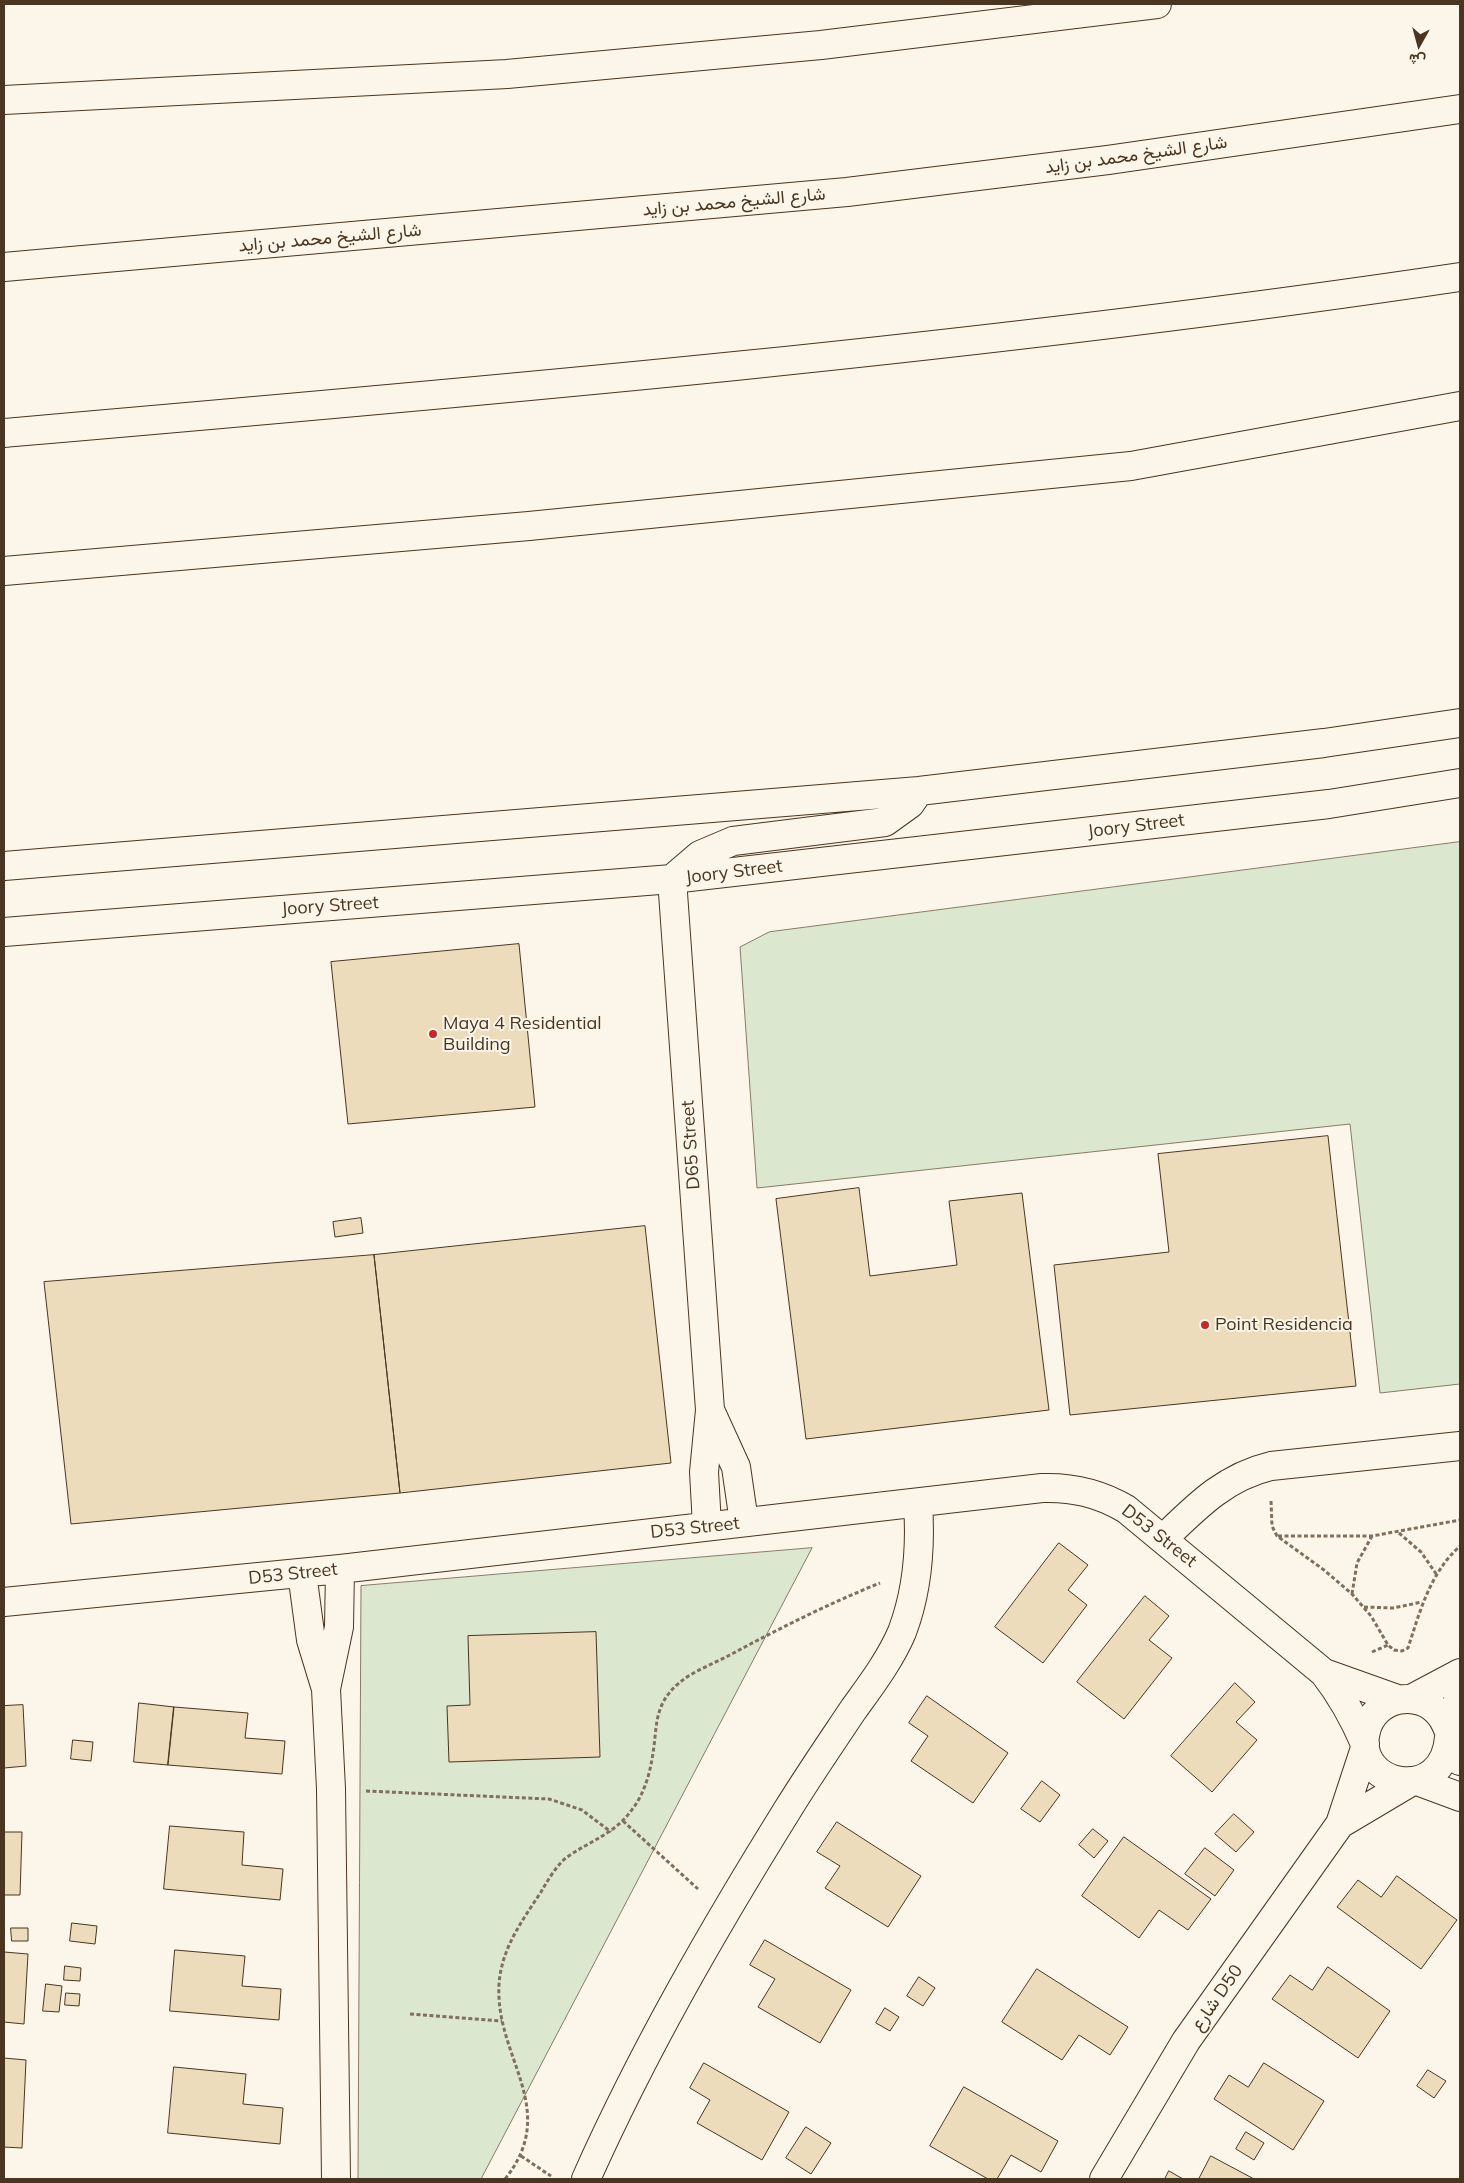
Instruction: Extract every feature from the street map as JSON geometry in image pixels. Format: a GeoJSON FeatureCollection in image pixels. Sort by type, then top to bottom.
{"type":"FeatureCollection","features":[{"type":"Feature","properties":{"kind":"main road"},"geometry":{"type":"LineString","coordinates":[[4,100],[507,74],[821,45],[1157,4]]}},
{"type":"Feature","properties":{"kind":"main road"},"geometry":{"type":"LineString","coordinates":[[4,114],[141,92]]}},
{"type":"Feature","properties":{"kind":"main road","name":"شارع الشيخ محمد بن زايد"},"geometry":{"type":"LineString","coordinates":[[4,267],[847,192],[1108,160],[1460,109]]}},
{"type":"Feature","properties":{"kind":"main road"},"geometry":{"type":"LineString","coordinates":[[4,433],[522,389],[874,352],[1138,321],[1460,277]]}},
{"type":"Feature","properties":{"kind":"main road"},"geometry":{"type":"LineString","coordinates":[[4,572],[529,526],[1131,466],[1460,406]]}},
{"type":"Feature","properties":{"kind":"main road"},"geometry":{"type":"LineString","coordinates":[[4,866],[919,791],[1324,742],[1460,723]]}},
{"type":"Feature","properties":{"kind":"main road","name":"Joory Street"},"geometry":{"type":"LineString","coordinates":[[4,932],[672,880],[1329,804],[1460,783]]}},
{"type":"Feature","properties":{"kind":"main road"},"geometry":{"type":"LineString","coordinates":[[672,880],[700,855],[733,841],[884,822],[910,804],[919,791]]}},
{"type":"Feature","properties":{"kind":"main road","name":"D65 Street"},"geometry":{"type":"LineString","coordinates":[[672,880],[710,1410],[704,1472],[707,1526]]}},
{"type":"Feature","properties":{"kind":"main road","name":"D65 Street"},"geometry":{"type":"LineString","coordinates":[[710,1410],[736,1467],[744,1522]]}},
{"type":"Feature","properties":{"kind":"main road"},"geometry":{"type":"LineString","coordinates":[[1164,1538],[1215,1490],[1251,1471],[1271,1466],[1460,1446]]}},
{"type":"Feature","properties":{"kind":"main road","name":"D53 Street"},"geometry":{"type":"LineString","coordinates":[[4,1602],[340,1569],[707,1526],[918,1504],[1042,1488],[1077,1489],[1111,1500],[1126,1509],[1164,1538],[1324,1673],[1341,1695],[1354,1718],[1365,1746]]}},
{"type":"Feature","properties":{"kind":"main road"},"geometry":{"type":"LineString","coordinates":[[586,2179],[657,2035],[725,1913],[789,1807],[887,1662],[901,1632],[912,1601],[918,1570],[920,1537],[918,1504]]}},
{"type":"Feature","properties":{"kind":"main road"},"geometry":{"type":"LineString","coordinates":[[336,2179],[330,1789],[326,1690],[339,1628],[340,1569]]}},
{"type":"Feature","properties":{"kind":"main road"},"geometry":{"type":"LineString","coordinates":[[302,1573],[311,1640],[326,1690]]}},
{"type":"Feature","properties":{"kind":"main road"},"geometry":{"type":"LineString","coordinates":[[1460,1672],[1376,1711],[1369,1721],[1365,1746],[1369,1760],[1385,1777],[1413,1782],[1460,1797]]}},
{"type":"Feature","properties":{"kind":"main road","name":"D53 Street"},"geometry":{"type":"LineString","coordinates":[[1324,1673],[1404,1699]]}},
{"type":"Feature","properties":{"kind":"main road"},"geometry":{"type":"LineString","coordinates":[[1413,1782],[1429,1777],[1445,1760],[1452,1742],[1460,1696]]}},
{"type":"Feature","properties":{"kind":"main road"},"geometry":{"type":"LineString","coordinates":[[1404,1699],[1433,1708],[1452,1742]]}},
{"type":"Feature","properties":{"kind":"main road","name":"شارع D50"},"geometry":{"type":"LineString","coordinates":[[1104,2179],[1186,2041],[1340,1824],[1365,1746]]}},
{"type":"Feature","properties":{"kind":"main road","name":"شارع D50"},"geometry":{"type":"LineString","coordinates":[[1340,1824],[1413,1782]]}},
{"type":"Feature","properties":{"kind":"path"},"geometry":{"type":"LineString","coordinates":[[1271,1466],[1272,1526],[1277,1536],[1324,1570],[1352,1594],[1388,1645],[1394,1650],[1402,1651],[1408,1648],[1422,1602],[1437,1575],[1460,1546]]}},
{"type":"Feature","properties":{"kind":"path"},"geometry":{"type":"LineString","coordinates":[[1277,1536],[1372,1536],[1399,1533],[1460,1520]]}},
{"type":"Feature","properties":{"kind":"path"},"geometry":{"type":"LineString","coordinates":[[1399,1533],[1421,1552],[1437,1575]]}},
{"type":"Feature","properties":{"kind":"path"},"geometry":{"type":"LineString","coordinates":[[1352,1594],[1357,1563],[1372,1536]]}},
{"type":"Feature","properties":{"kind":"path"},"geometry":{"type":"LineString","coordinates":[[505,2179],[521,2156],[528,2132],[528,2107],[526,2091],[502,2021],[499,2003],[501,1968],[513,1935],[555,1870],[566,1858],[611,1832],[633,1808],[648,1778],[653,1759],[655,1724],[659,1708],[680,1682],[808,1614],[918,1570]]}},
{"type":"Feature","properties":{"kind":"path"},"geometry":{"type":"LineString","coordinates":[[1363,1607],[1393,1608],[1422,1602]]}},
{"type":"Feature","properties":{"kind":"path"},"geometry":{"type":"LineString","coordinates":[[330,1789],[549,1799],[582,1810],[611,1832]]}},
{"type":"Feature","properties":{"kind":"path"},"geometry":{"type":"LineString","coordinates":[[623,1821],[725,1913]]}},
{"type":"Feature","properties":{"kind":"path"},"geometry":{"type":"LineString","coordinates":[[410,2014],[502,2021]]}},
{"type":"Feature","properties":{"kind":"path"},"geometry":{"type":"LineString","coordinates":[[521,2156],[556,2179]]}},
{"type":"Feature","properties":{"kind":"green space"},"geometry":{"type":"Polygon","coordinates":[[[1460,842],[1460,1384],[1380,1393],[1350,1124],[757,1188],[740,947],[769,932],[1460,842]]]}},
{"type":"Feature","properties":{"kind":"green space"},"geometry":{"type":"Polygon","coordinates":[[[812,1548],[481,2179],[358,2179],[361,1586],[812,1548]]]}},
{"type":"Feature","properties":{"kind":"building","name":"Maya 4 Residential Building"},"geometry":{"type":"Polygon","coordinates":[[[519,944],[535,1107],[348,1124],[331,962],[519,944]]]}},
{"type":"Feature","properties":{"kind":"building","name":"Point Residencia"},"geometry":{"type":"Polygon","coordinates":[[[1328,1136],[1356,1386],[1070,1415],[1054,1265],[1169,1252],[1158,1154],[1328,1136]]]}},
{"type":"Feature","properties":{"kind":"building"},"geometry":{"type":"Polygon","coordinates":[[[859,1188],[870,1276],[957,1265],[949,1201],[1022,1193],[1049,1410],[806,1439],[776,1199],[859,1188]]]}},
{"type":"Feature","properties":{"kind":"building"},"geometry":{"type":"Polygon","coordinates":[[[361,1218],[363,1233],[335,1237],[333,1222],[361,1218]]]}},
{"type":"Feature","properties":{"kind":"building"},"geometry":{"type":"Polygon","coordinates":[[[645,1226],[671,1463],[400,1493],[374,1255],[645,1226]]]}},
{"type":"Feature","properties":{"kind":"building"},"geometry":{"type":"Polygon","coordinates":[[[374,1255],[400,1493],[71,1524],[44,1282],[374,1255]]]}},
{"type":"Feature","properties":{"kind":"building"},"geometry":{"type":"Polygon","coordinates":[[[1059,1543],[1088,1565],[1068,1590],[1087,1605],[1043,1663],[995,1627],[1059,1543]]]}},
{"type":"Feature","properties":{"kind":"building"},"geometry":{"type":"Polygon","coordinates":[[[1145,1596],[1169,1616],[1149,1640],[1172,1658],[1124,1719],[1077,1682],[1145,1596]]]}},
{"type":"Feature","properties":{"kind":"building"},"geometry":{"type":"Polygon","coordinates":[[[596,1632],[600,1757],[449,1762],[447,1706],[470,1705],[468,1636],[596,1632]]]}},
{"type":"Feature","properties":{"kind":"building"},"geometry":{"type":"Polygon","coordinates":[[[1235,1683],[1255,1702],[1236,1722],[1257,1740],[1212,1792],[1171,1756],[1235,1683]]]}},
{"type":"Feature","properties":{"kind":"building"},"geometry":{"type":"Polygon","coordinates":[[[927,1696],[1008,1753],[973,1803],[911,1761],[928,1736],[909,1723],[927,1696]]]}},
{"type":"Feature","properties":{"kind":"building"},"geometry":{"type":"Polygon","coordinates":[[[139,1703],[174,1707],[168,1765],[134,1762],[139,1703]]]}},
{"type":"Feature","properties":{"kind":"building"},"geometry":{"type":"Polygon","coordinates":[[[23,1705],[26,1766],[4,1768],[4,1706],[23,1705]]]}},
{"type":"Feature","properties":{"kind":"building"},"geometry":{"type":"Polygon","coordinates":[[[174,1707],[248,1713],[245,1738],[285,1741],[282,1774],[168,1765],[174,1707]]]}},
{"type":"Feature","properties":{"kind":"building"},"geometry":{"type":"Polygon","coordinates":[[[73,1740],[93,1742],[91,1761],[71,1759],[73,1740]]]}},
{"type":"Feature","properties":{"kind":"building"},"geometry":{"type":"Polygon","coordinates":[[[1042,1781],[1060,1795],[1040,1822],[1021,1809],[1042,1781]]]}},
{"type":"Feature","properties":{"kind":"building"},"geometry":{"type":"Polygon","coordinates":[[[1234,1814],[1254,1832],[1236,1852],[1215,1834],[1234,1814]]]}},
{"type":"Feature","properties":{"kind":"building"},"geometry":{"type":"Polygon","coordinates":[[[837,1822],[921,1876],[888,1927],[825,1888],[840,1866],[817,1852],[837,1822]]]}},
{"type":"Feature","properties":{"kind":"building"},"geometry":{"type":"Polygon","coordinates":[[[170,1826],[244,1832],[242,1865],[283,1869],[280,1900],[164,1889],[170,1826]]]}},
{"type":"Feature","properties":{"kind":"building"},"geometry":{"type":"Polygon","coordinates":[[[1093,1829],[1108,1841],[1094,1858],[1079,1845],[1093,1829]]]}},
{"type":"Feature","properties":{"kind":"building"},"geometry":{"type":"Polygon","coordinates":[[[4,1832],[22,1832],[20,1895],[4,1895],[4,1832]]]}},
{"type":"Feature","properties":{"kind":"building"},"geometry":{"type":"Polygon","coordinates":[[[1124,1837],[1211,1899],[1188,1930],[1159,1910],[1139,1938],[1082,1896],[1124,1837]]]}},
{"type":"Feature","properties":{"kind":"building"},"geometry":{"type":"Polygon","coordinates":[[[1205,1848],[1234,1870],[1215,1896],[1185,1874],[1205,1848]]]}},
{"type":"Feature","properties":{"kind":"building"},"geometry":{"type":"Polygon","coordinates":[[[1397,1876],[1457,1920],[1421,1969],[1337,1907],[1358,1880],[1381,1897],[1397,1876]]]}},
{"type":"Feature","properties":{"kind":"building"},"geometry":{"type":"Polygon","coordinates":[[[72,1923],[97,1926],[95,1944],[70,1941],[72,1923]]]}},
{"type":"Feature","properties":{"kind":"building"},"geometry":{"type":"Polygon","coordinates":[[[11,1928],[28,1928],[28,1941],[12,1941],[11,1928]]]}},
{"type":"Feature","properties":{"kind":"building"},"geometry":{"type":"Polygon","coordinates":[[[765,1940],[851,1990],[820,2043],[758,2007],[775,1979],[750,1965],[765,1940]]]}},
{"type":"Feature","properties":{"kind":"building"},"geometry":{"type":"Polygon","coordinates":[[[175,1950],[245,1956],[242,1986],[281,1989],[279,2020],[170,2011],[175,1950]]]}},
{"type":"Feature","properties":{"kind":"building"},"geometry":{"type":"Polygon","coordinates":[[[4,1952],[28,1954],[24,2024],[4,2022],[4,1952]]]}},
{"type":"Feature","properties":{"kind":"building"},"geometry":{"type":"Polygon","coordinates":[[[65,1966],[81,1968],[80,1981],[64,1980],[65,1966]]]}},
{"type":"Feature","properties":{"kind":"building"},"geometry":{"type":"Polygon","coordinates":[[[1328,1967],[1390,2011],[1358,2058],[1272,1999],[1290,1975],[1312,1990],[1328,1967]]]}},
{"type":"Feature","properties":{"kind":"building"},"geometry":{"type":"Polygon","coordinates":[[[1037,1969],[1128,2027],[1110,2055],[1079,2035],[1062,2060],[1002,2022],[1037,1969]]]}},
{"type":"Feature","properties":{"kind":"building"},"geometry":{"type":"Polygon","coordinates":[[[919,1977],[935,1988],[923,2006],[907,1996],[919,1977]]]}},
{"type":"Feature","properties":{"kind":"building"},"geometry":{"type":"Polygon","coordinates":[[[46,1984],[62,1986],[59,2012],[43,2011],[46,1984]]]}},
{"type":"Feature","properties":{"kind":"building"},"geometry":{"type":"Polygon","coordinates":[[[66,1993],[80,1994],[79,2006],[65,2005],[66,1993]]]}},
{"type":"Feature","properties":{"kind":"building"},"geometry":{"type":"Polygon","coordinates":[[[885,2008],[899,2017],[890,2031],[876,2023],[885,2008]]]}},
{"type":"Feature","properties":{"kind":"building"},"geometry":{"type":"Polygon","coordinates":[[[4,2058],[26,2060],[22,2148],[4,2147],[4,2058]]]}},
{"type":"Feature","properties":{"kind":"building"},"geometry":{"type":"Polygon","coordinates":[[[704,2063],[789,2112],[762,2160],[697,2123],[710,2100],[690,2088],[704,2063]]]}},
{"type":"Feature","properties":{"kind":"building"},"geometry":{"type":"Polygon","coordinates":[[[1264,2063],[1324,2101],[1293,2150],[1214,2099],[1229,2075],[1248,2087],[1264,2063]]]}},
{"type":"Feature","properties":{"kind":"building"},"geometry":{"type":"Polygon","coordinates":[[[174,2067],[246,2074],[243,2104],[283,2108],[280,2144],[168,2133],[174,2067]]]}},
{"type":"Feature","properties":{"kind":"building"},"geometry":{"type":"Polygon","coordinates":[[[1428,2070],[1446,2081],[1434,2098],[1417,2086],[1428,2070]]]}},
{"type":"Feature","properties":{"kind":"building"},"geometry":{"type":"Polygon","coordinates":[[[964,2087],[1058,2141],[1041,2172],[1011,2155],[997,2179],[988,2179],[930,2146],[964,2087]]]}},
{"type":"Feature","properties":{"kind":"building"},"geometry":{"type":"Polygon","coordinates":[[[806,2127],[831,2143],[811,2174],[786,2158],[806,2127]]]}},
{"type":"Feature","properties":{"kind":"building"},"geometry":{"type":"Polygon","coordinates":[[[1246,2132],[1264,2143],[1254,2160],[1236,2149],[1246,2132]]]}},
{"type":"Feature","properties":{"kind":"building"},"geometry":{"type":"Polygon","coordinates":[[[1211,2156],[1254,2179],[1199,2179],[1211,2156]]]}},
{"type":"Feature","properties":{"kind":"building"},"geometry":{"type":"Polygon","coordinates":[[[1169,2171],[1183,2179],[1165,2179],[1169,2171]]]}},
{"type":"Feature","properties":{"kind":"place","name":"Maya 4 Residential Building"},"geometry":{"type":"Point","coordinates":[433,1034]}},
{"type":"Feature","properties":{"kind":"place","name":"Point Residencia"},"geometry":{"type":"Point","coordinates":[1205,1325]}}]}
